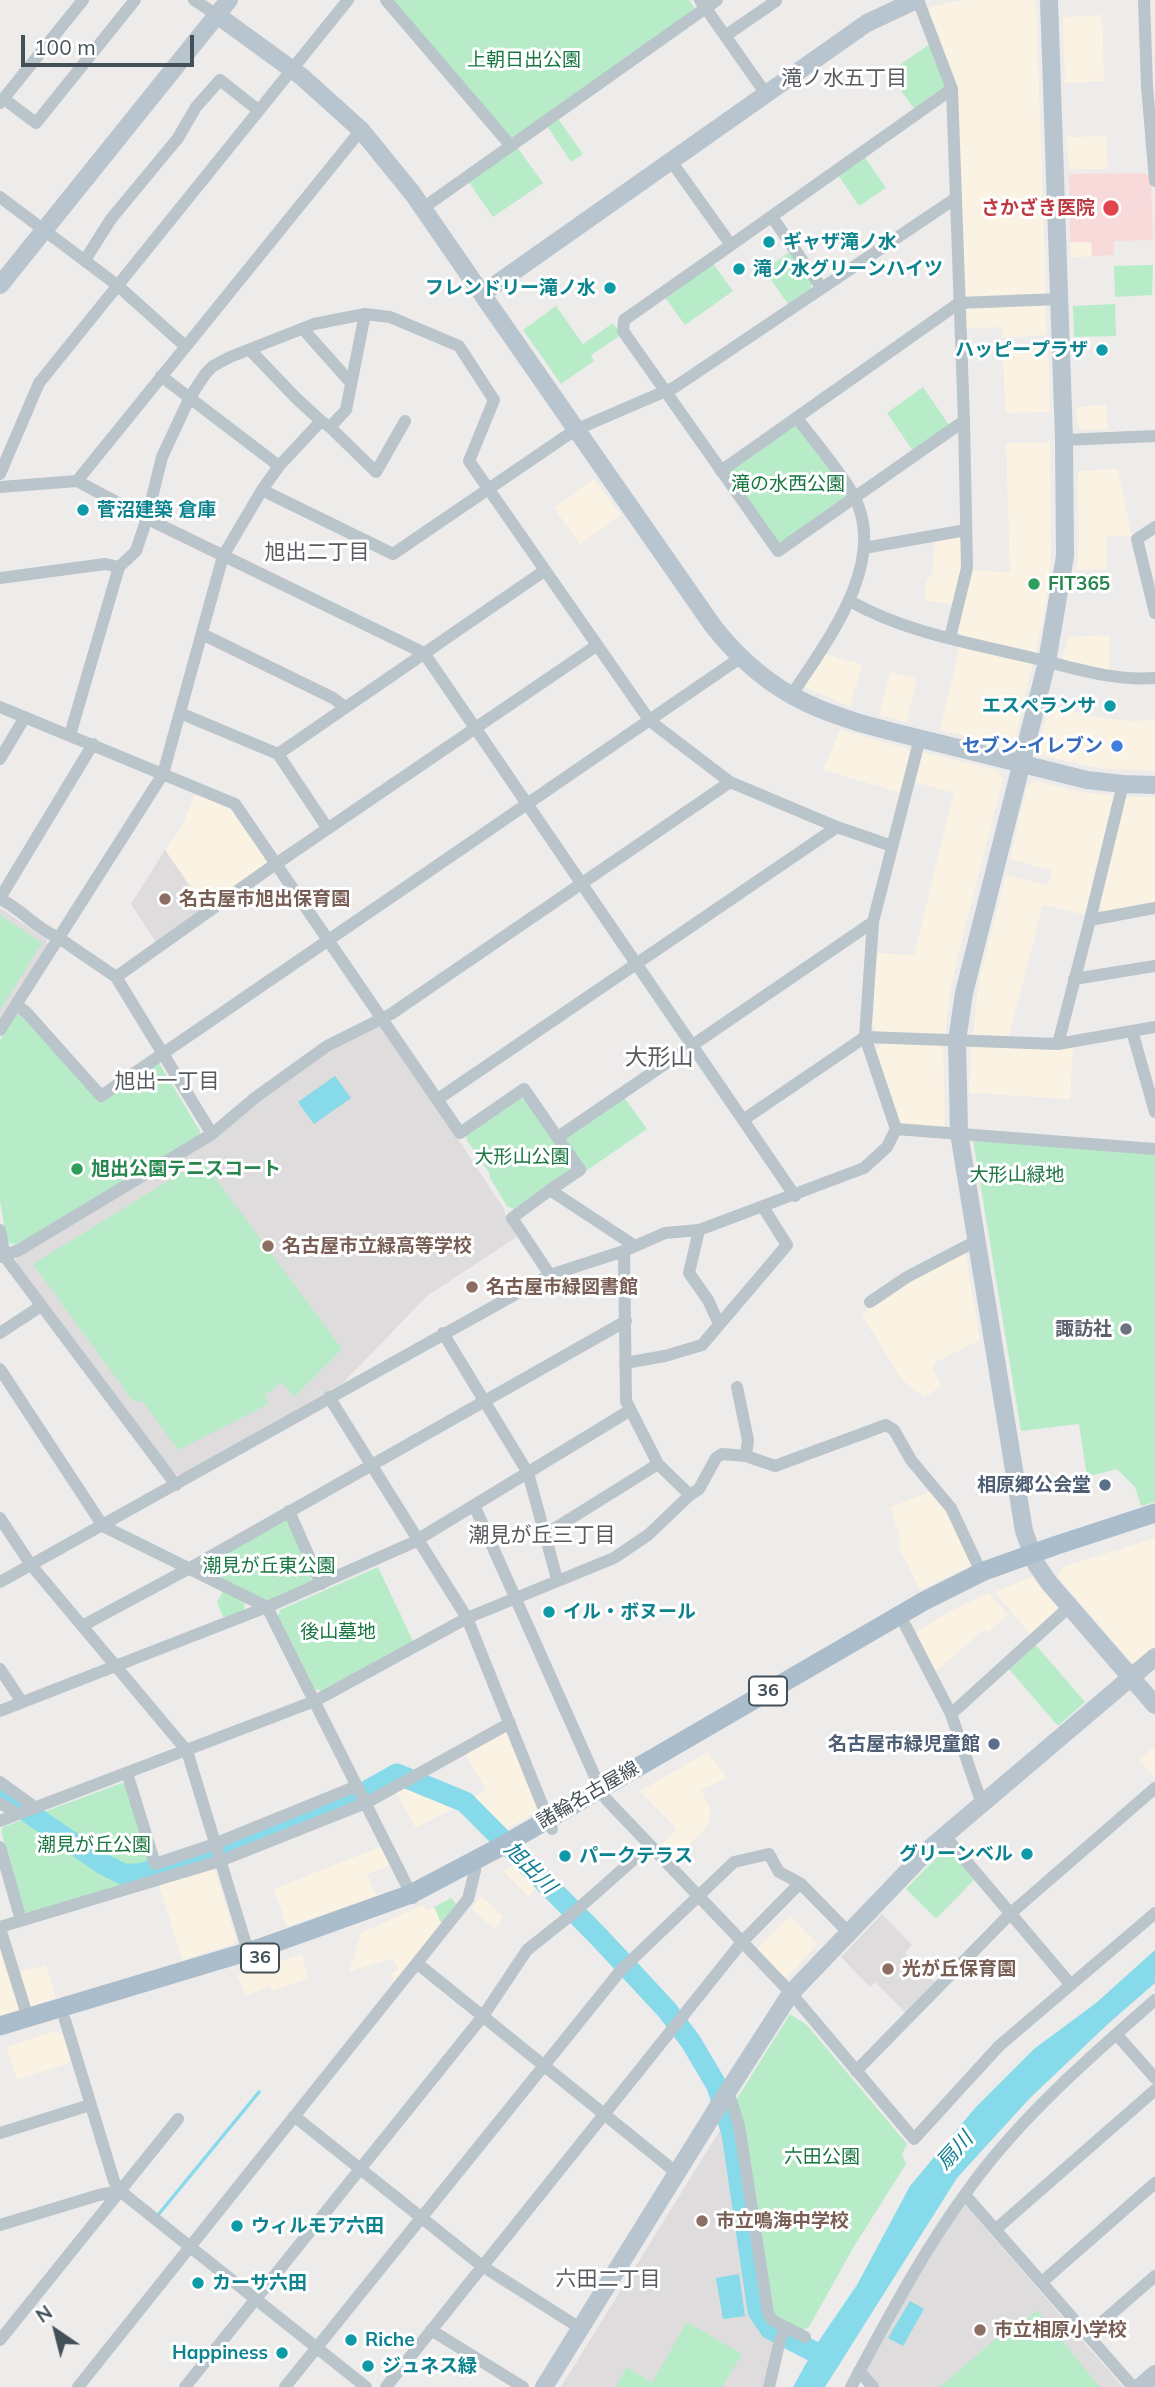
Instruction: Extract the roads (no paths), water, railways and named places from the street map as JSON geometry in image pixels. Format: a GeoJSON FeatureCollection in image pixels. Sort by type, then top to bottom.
{"type":"FeatureCollection","features":[{"type":"Feature","properties":{"kind":"main road","name":"諸輪名古屋線"},"geometry":{"type":"LineString","coordinates":[[0,2026],[361,1925],[511,1847],[905,1625],[1033,1559],[1155,1513]]}},
{"type":"Feature","properties":{"kind":"main road","name":"諸輪名古屋線"},"geometry":{"type":"LineString","coordinates":[[603,1793],[924,1601],[981,1572],[1155,1526]]}},
{"type":"Feature","properties":{"kind":"main road","name":"諸輪名古屋線"},"geometry":{"type":"LineString","coordinates":[[0,2039],[65,2020],[250,1956]]}},
{"type":"Feature","properties":{"kind":"street"},"geometry":{"type":"LineString","coordinates":[[83,0],[3,96],[36,123],[135,0]]}},
{"type":"Feature","properties":{"kind":"street"},"geometry":{"type":"LineString","coordinates":[[194,0],[323,95],[361,130],[398,173],[713,626],[740,658],[791,696],[832,715],[1087,780],[1124,785],[1155,785]]}},
{"type":"Feature","properties":{"kind":"street"},"geometry":{"type":"LineString","coordinates":[[0,285],[229,0]]}},
{"type":"Feature","properties":{"kind":"street"},"geometry":{"type":"LineString","coordinates":[[0,474],[39,383],[348,0]]}},
{"type":"Feature","properties":{"kind":"street"},"geometry":{"type":"LineString","coordinates":[[386,0],[511,146]]}},
{"type":"Feature","properties":{"kind":"street"},"geometry":{"type":"LineString","coordinates":[[423,208],[703,4],[717,0]]}},
{"type":"Feature","properties":{"kind":"street"},"geometry":{"type":"LineString","coordinates":[[482,294],[867,23],[917,0],[952,89],[967,568],[950,638]]}},
{"type":"Feature","properties":{"kind":"street"},"geometry":{"type":"LineString","coordinates":[[1049,0],[1064,440],[1065,556],[1047,662],[969,968],[957,1041],[959,1133],[1024,1531],[1033,1559],[1069,1607],[1155,1705]]}},
{"type":"Feature","properties":{"kind":"street"},"geometry":{"type":"LineString","coordinates":[[1143,0],[1151,86],[1155,181]]}},
{"type":"Feature","properties":{"kind":"street"},"geometry":{"type":"LineString","coordinates":[[725,36],[776,1]]}},
{"type":"Feature","properties":{"kind":"street"},"geometry":{"type":"LineString","coordinates":[[703,4],[766,94]]}},
{"type":"Feature","properties":{"kind":"street"},"geometry":{"type":"LineString","coordinates":[[85,260],[111,219],[178,138],[196,107],[220,80],[258,110]]}},
{"type":"Feature","properties":{"kind":"street"},"geometry":{"type":"LineString","coordinates":[[952,89],[624,320],[623,331],[778,551],[964,421]]}},
{"type":"Feature","properties":{"kind":"street"},"geometry":{"type":"LineString","coordinates":[[77,481],[361,130]]}},
{"type":"Feature","properties":{"kind":"street"},"geometry":{"type":"LineString","coordinates":[[671,161],[731,245]]}},
{"type":"Feature","properties":{"kind":"street"},"geometry":{"type":"LineString","coordinates":[[0,197],[117,285],[185,346]]}},
{"type":"Feature","properties":{"kind":"street"},"geometry":{"type":"LineString","coordinates":[[262,490],[393,554],[575,430],[666,391],[956,198]]}},
{"type":"Feature","properties":{"kind":"street"},"geometry":{"type":"LineString","coordinates":[[772,217],[821,287]]}},
{"type":"Feature","properties":{"kind":"street"},"geometry":{"type":"LineString","coordinates":[[721,471],[959,303],[1058,299]]}},
{"type":"Feature","properties":{"kind":"street"},"geometry":{"type":"LineString","coordinates":[[0,1030],[163,774],[223,555],[279,466],[325,424],[346,410],[365,314]]}},
{"type":"Feature","properties":{"kind":"street"},"geometry":{"type":"LineString","coordinates":[[71,735],[119,567],[136,551],[162,457],[199,382],[214,366],[303,329],[365,314],[390,317],[459,346],[494,400],[469,461],[650,721],[730,782],[837,827],[892,846]]}},
{"type":"Feature","properties":{"kind":"street"},"geometry":{"type":"LineString","coordinates":[[303,329],[351,383]]}},
{"type":"Feature","properties":{"kind":"street"},"geometry":{"type":"LineString","coordinates":[[250,350],[376,472],[405,421]]}},
{"type":"Feature","properties":{"kind":"street"},"geometry":{"type":"LineString","coordinates":[[161,376],[279,466]]}},
{"type":"Feature","properties":{"kind":"street"},"geometry":{"type":"LineString","coordinates":[[791,696],[850,601],[859,576],[864,548],[862,523],[854,497],[797,418]]}},
{"type":"Feature","properties":{"kind":"street"},"geometry":{"type":"LineString","coordinates":[[1064,440],[1155,436]]}},
{"type":"Feature","properties":{"kind":"street"},"geometry":{"type":"LineString","coordinates":[[0,487],[77,481],[424,653],[795,1196]]}},
{"type":"Feature","properties":{"kind":"street"},"geometry":{"type":"LineString","coordinates":[[1155,527],[1137,539],[1155,613]]}},
{"type":"Feature","properties":{"kind":"street"},"geometry":{"type":"LineString","coordinates":[[864,548],[966,530]]}},
{"type":"Feature","properties":{"kind":"street"},"geometry":{"type":"LineString","coordinates":[[0,578],[105,564],[119,567]]}},
{"type":"Feature","properties":{"kind":"street"},"geometry":{"type":"LineString","coordinates":[[278,754],[544,571]]}},
{"type":"Feature","properties":{"kind":"street"},"geometry":{"type":"LineString","coordinates":[[850,601],[873,613],[950,638],[1091,674],[1134,679],[1155,678]]}},
{"type":"Feature","properties":{"kind":"street"},"geometry":{"type":"LineString","coordinates":[[202,634],[333,698],[345,707]]}},
{"type":"Feature","properties":{"kind":"street"},"geometry":{"type":"LineString","coordinates":[[116,977],[596,646]]}},
{"type":"Feature","properties":{"kind":"street"},"geometry":{"type":"LineString","coordinates":[[16,1005],[26,1012],[101,1096],[740,658]]}},
{"type":"Feature","properties":{"kind":"street"},"geometry":{"type":"LineString","coordinates":[[0,706],[235,804],[460,1133],[524,1089],[580,1170],[512,1218],[550,1275]]}},
{"type":"Feature","properties":{"kind":"street"},"geometry":{"type":"LineString","coordinates":[[180,713],[278,754],[328,829]]}},
{"type":"Feature","properties":{"kind":"street"},"geometry":{"type":"LineString","coordinates":[[0,760],[25,717]]}},
{"type":"Feature","properties":{"kind":"street"},"geometry":{"type":"LineString","coordinates":[[0,1582],[550,1275],[629,1249],[665,1233],[699,1230],[795,1196],[864,1168],[887,1147],[897,1129],[865,1037],[873,922],[920,738]]}},
{"type":"Feature","properties":{"kind":"street"},"geometry":{"type":"LineString","coordinates":[[93,744],[0,898],[49,934],[116,977],[212,1135]]}},
{"type":"Feature","properties":{"kind":"street"},"geometry":{"type":"LineString","coordinates":[[2,1257],[212,1135],[256,1097],[327,1046],[383,1019],[730,782]]}},
{"type":"Feature","properties":{"kind":"street"},"geometry":{"type":"LineString","coordinates":[[1058,1044],[1124,785]]}},
{"type":"Feature","properties":{"kind":"street"},"geometry":{"type":"LineString","coordinates":[[438,1098],[837,827]]}},
{"type":"Feature","properties":{"kind":"street"},"geometry":{"type":"LineString","coordinates":[[1090,920],[1155,908]]}},
{"type":"Feature","properties":{"kind":"street"},"geometry":{"type":"LineString","coordinates":[[558,1137],[873,922]]}},
{"type":"Feature","properties":{"kind":"street"},"geometry":{"type":"LineString","coordinates":[[1074,979],[1155,966]]}},
{"type":"Feature","properties":{"kind":"street"},"geometry":{"type":"LineString","coordinates":[[743,1120],[865,1037],[1058,1044],[1155,1027]]}},
{"type":"Feature","properties":{"kind":"street"},"geometry":{"type":"LineString","coordinates":[[1132,1031],[1155,1112]]}},
{"type":"Feature","properties":{"kind":"street"},"geometry":{"type":"LineString","coordinates":[[897,1129],[1155,1149]]}},
{"type":"Feature","properties":{"kind":"street"},"geometry":{"type":"LineString","coordinates":[[550,1190],[629,1249]]}},
{"type":"Feature","properties":{"kind":"street"},"geometry":{"type":"LineString","coordinates":[[625,1363],[665,1356],[702,1345],[787,1245],[763,1207]]}},
{"type":"Feature","properties":{"kind":"street"},"geometry":{"type":"LineString","coordinates":[[0,1230],[2,1257],[176,1485]]}},
{"type":"Feature","properties":{"kind":"street"},"geometry":{"type":"LineString","coordinates":[[699,1230],[689,1273],[708,1300],[719,1324]]}},
{"type":"Feature","properties":{"kind":"street"},"geometry":{"type":"LineString","coordinates":[[870,1303],[907,1277],[976,1241]]}},
{"type":"Feature","properties":{"kind":"street"},"geometry":{"type":"LineString","coordinates":[[629,1249],[626,1401],[658,1464],[690,1495]]}},
{"type":"Feature","properties":{"kind":"street"},"geometry":{"type":"LineString","coordinates":[[0,1333],[41,1306]]}},
{"type":"Feature","properties":{"kind":"street"},"geometry":{"type":"LineString","coordinates":[[82,1626],[190,1568],[626,1321]]}},
{"type":"Feature","properties":{"kind":"street"},"geometry":{"type":"LineString","coordinates":[[443,1333],[528,1473],[557,1579]]}},
{"type":"Feature","properties":{"kind":"street"},"geometry":{"type":"LineString","coordinates":[[0,1369],[103,1526],[267,1607],[412,1897]]}},
{"type":"Feature","properties":{"kind":"street"},"geometry":{"type":"LineString","coordinates":[[737,1387],[748,1440],[746,1456]]}},
{"type":"Feature","properties":{"kind":"street"},"geometry":{"type":"LineString","coordinates":[[329,1397],[467,1618],[550,1823]]}},
{"type":"Feature","properties":{"kind":"street"},"geometry":{"type":"LineString","coordinates":[[0,1711],[267,1607],[419,1539],[629,1411]]}},
{"type":"Feature","properties":{"kind":"street"},"geometry":{"type":"LineString","coordinates":[[0,1821],[315,1701],[467,1618],[614,1558],[648,1535],[699,1489],[716,1458],[728,1453],[775,1466],[869,1429],[890,1426],[911,1460],[951,1508],[981,1572]]}},
{"type":"Feature","properties":{"kind":"street"},"geometry":{"type":"LineString","coordinates":[[545,1533],[658,1464]]}},
{"type":"Feature","properties":{"kind":"street"},"geometry":{"type":"LineString","coordinates":[[474,1505],[603,1793],[649,1846],[791,1993],[914,2139],[999,2046],[1155,1913]]}},
{"type":"Feature","properties":{"kind":"street"},"geometry":{"type":"LineString","coordinates":[[289,1511],[321,1584]]}},
{"type":"Feature","properties":{"kind":"street"},"geometry":{"type":"LineString","coordinates":[[0,1518],[31,1565],[187,1751],[250,1956]]}},
{"type":"Feature","properties":{"kind":"street"},"geometry":{"type":"LineString","coordinates":[[951,1714],[1069,1607]]}},
{"type":"Feature","properties":{"kind":"street"},"geometry":{"type":"LineString","coordinates":[[905,1625],[951,1714],[982,1804]]}},
{"type":"Feature","properties":{"kind":"street"},"geometry":{"type":"LineString","coordinates":[[544,2387],[791,1993],[848,1931],[944,1835],[1155,1657]]}},
{"type":"Feature","properties":{"kind":"street"},"geometry":{"type":"LineString","coordinates":[[0,1669],[22,1702]]}},
{"type":"Feature","properties":{"kind":"street"},"geometry":{"type":"LineString","coordinates":[[28,2018],[0,1928],[217,1852],[361,1794],[408,1779],[510,1723]]}},
{"type":"Feature","properties":{"kind":"street"},"geometry":{"type":"LineString","coordinates":[[127,1773],[155,1864],[217,1852],[361,1794]]}},
{"type":"Feature","properties":{"kind":"street"},"geometry":{"type":"LineString","coordinates":[[0,1782],[27,1811]]}},
{"type":"Feature","properties":{"kind":"street"},"geometry":{"type":"LineString","coordinates":[[856,2071],[1011,1913],[1155,1788]]}},
{"type":"Feature","properties":{"kind":"street"},"geometry":{"type":"LineString","coordinates":[[0,1803],[27,1811]]}},
{"type":"Feature","properties":{"kind":"street"},"geometry":{"type":"LineString","coordinates":[[944,1835],[1071,1985]]}},
{"type":"Feature","properties":{"kind":"street"},"geometry":{"type":"LineString","coordinates":[[186,2387],[483,2016],[527,1950],[649,1846]]}},
{"type":"Feature","properties":{"kind":"street"},"geometry":{"type":"LineString","coordinates":[[0,1847],[21,1920]]}},
{"type":"Feature","properties":{"kind":"street"},"geometry":{"type":"LineString","coordinates":[[285,2387],[624,1967],[734,1862],[769,1854],[779,1872],[800,1883],[848,1931]]}},
{"type":"Feature","properties":{"kind":"street"},"geometry":{"type":"LineString","coordinates":[[78,2387],[468,1899],[474,1866]]}},
{"type":"Feature","properties":{"kind":"street"},"geometry":{"type":"LineString","coordinates":[[386,2387],[742,1942],[800,1883]]}},
{"type":"Feature","properties":{"kind":"street"},"geometry":{"type":"LineString","coordinates":[[418,1964],[677,2173]]}},
{"type":"Feature","properties":{"kind":"street"},"geometry":{"type":"LineString","coordinates":[[851,2387],[916,2267],[965,2195],[1013,2136],[1055,2092],[1155,2000]]}},
{"type":"Feature","properties":{"kind":"street"},"geometry":{"type":"LineString","coordinates":[[65,2020],[114,2181],[120,2191],[366,2387]]}},
{"type":"Feature","properties":{"kind":"street"},"geometry":{"type":"LineString","coordinates":[[1117,2035],[1155,2078]]}},
{"type":"Feature","properties":{"kind":"street"},"geometry":{"type":"LineString","coordinates":[[996,2230],[1155,2090]]}},
{"type":"Feature","properties":{"kind":"street"},"geometry":{"type":"LineString","coordinates":[[724,2097],[739,2125],[765,2304],[772,2320],[784,2333],[806,2337]]}},
{"type":"Feature","properties":{"kind":"street"},"geometry":{"type":"LineString","coordinates":[[0,2133],[90,2105]]}},
{"type":"Feature","properties":{"kind":"street"},"geometry":{"type":"LineString","coordinates":[[294,2116],[482,2266],[580,2328]]}},
{"type":"Feature","properties":{"kind":"street"},"geometry":{"type":"LineString","coordinates":[[0,2340],[178,2119]]}},
{"type":"Feature","properties":{"kind":"street"},"geometry":{"type":"LineString","coordinates":[[1042,2283],[1155,2183]]}},
{"type":"Feature","properties":{"kind":"street"},"geometry":{"type":"LineString","coordinates":[[0,2225],[99,2194],[120,2191]]}},
{"type":"Feature","properties":{"kind":"street"},"geometry":{"type":"LineString","coordinates":[[965,2195],[1133,2387]]}},
{"type":"Feature","properties":{"kind":"street"},"geometry":{"type":"LineString","coordinates":[[1087,2335],[1155,2276]]}},
{"type":"Feature","properties":{"kind":"street"},"geometry":{"type":"LineString","coordinates":[[432,2330],[523,2387]]}},
{"type":"Feature","properties":{"kind":"street"},"geometry":{"type":"LineString","coordinates":[[769,2387],[784,2333]]}},
{"type":"Feature","properties":{"kind":"street"},"geometry":{"type":"LineString","coordinates":[[859,2371],[873,2387]]}},
{"type":"Feature","properties":{"kind":"street"},"geometry":{"type":"LineString","coordinates":[[1140,2387],[1155,2374]]}},
{"type":"Feature","properties":{"kind":"water"},"geometry":{"type":"Polygon","coordinates":[[[335,1076],[351,1098],[314,1124],[298,1102],[335,1076]]]}},
{"type":"Feature","properties":{"kind":"water","name":"扇川"},"geometry":{"type":"Polygon","coordinates":[[[1155,1950],[1155,1983],[1029,2099],[957,2178],[825,2387],[793,2387],[818,2342],[857,2285],[910,2186],[975,2108],[1034,2049],[1096,2003],[1155,1950]]]}},
{"type":"Feature","properties":{"kind":"water"},"geometry":{"type":"Polygon","coordinates":[[[739,2274],[745,2316],[723,2319],[716,2278],[739,2274]]]}},
{"type":"Feature","properties":{"kind":"water"},"geometry":{"type":"Polygon","coordinates":[[[910,2301],[924,2309],[903,2346],[888,2338],[910,2301]]]}},
{"type":"Feature","properties":{"kind":"waterway","name":"旭出川"},"geometry":{"type":"LineString","coordinates":[[0,1793],[103,1864],[123,1874],[138,1874],[209,1854],[356,1797],[397,1774],[465,1802],[599,1937],[667,2010],[691,2042],[717,2086],[732,2133],[758,2311],[770,2329],[830,2360]]}},
{"type":"Feature","properties":{"kind":"waterway"},"geometry":{"type":"LineString","coordinates":[[158,2215],[259,2092]]}},
{"type":"Feature","properties":{"kind":"place","name":"さかざき医院"},"geometry":{"type":"Point","coordinates":[1111,208]}},
{"type":"Feature","properties":{"kind":"place","name":"ギャザ滝ノ水"},"geometry":{"type":"Point","coordinates":[769,242]}},
{"type":"Feature","properties":{"kind":"place","name":"滝ノ水グリーンハイツ"},"geometry":{"type":"Point","coordinates":[739,269]}},
{"type":"Feature","properties":{"kind":"place","name":"フレンドリー滝ノ水"},"geometry":{"type":"Point","coordinates":[610,288]}},
{"type":"Feature","properties":{"kind":"place","name":"ハッピープラザ"},"geometry":{"type":"Point","coordinates":[1102,350]}},
{"type":"Feature","properties":{"kind":"place","name":"菅沼建築 倉庫"},"geometry":{"type":"Point","coordinates":[83,510]}},
{"type":"Feature","properties":{"kind":"place","name":"FIT365"},"geometry":{"type":"Point","coordinates":[1034,584]}},
{"type":"Feature","properties":{"kind":"place","name":"エスペランサ"},"geometry":{"type":"Point","coordinates":[1110,706]}},
{"type":"Feature","properties":{"kind":"place","name":"セブン-イレブン"},"geometry":{"type":"Point","coordinates":[1117,746]}},
{"type":"Feature","properties":{"kind":"place","name":"名古屋市旭出保育園"},"geometry":{"type":"Point","coordinates":[165,899]}},
{"type":"Feature","properties":{"kind":"place","name":"旭出公園テニスコート"},"geometry":{"type":"Point","coordinates":[77,1169]}},
{"type":"Feature","properties":{"kind":"place","name":"名古屋市立緑高等学校"},"geometry":{"type":"Point","coordinates":[268,1246]}},
{"type":"Feature","properties":{"kind":"place","name":"名古屋市緑図書館"},"geometry":{"type":"Point","coordinates":[472,1287]}},
{"type":"Feature","properties":{"kind":"place","name":"諏訪社"},"geometry":{"type":"Point","coordinates":[1126,1329]}},
{"type":"Feature","properties":{"kind":"place","name":"相原郷公会堂"},"geometry":{"type":"Point","coordinates":[1105,1485]}},
{"type":"Feature","properties":{"kind":"place","name":"イル・ボヌール"},"geometry":{"type":"Point","coordinates":[549,1612]}},
{"type":"Feature","properties":{"kind":"place","name":"名古屋市緑児童館"},"geometry":{"type":"Point","coordinates":[994,1744]}},
{"type":"Feature","properties":{"kind":"place","name":"グリーンベル"},"geometry":{"type":"Point","coordinates":[1027,1854]}},
{"type":"Feature","properties":{"kind":"place","name":"パークテラス"},"geometry":{"type":"Point","coordinates":[565,1856]}},
{"type":"Feature","properties":{"kind":"place","name":"光が丘保育園"},"geometry":{"type":"Point","coordinates":[888,1969]}},
{"type":"Feature","properties":{"kind":"place","name":"市立鳴海中学校"},"geometry":{"type":"Point","coordinates":[702,2221]}},
{"type":"Feature","properties":{"kind":"place","name":"ウィルモア六田"},"geometry":{"type":"Point","coordinates":[237,2226]}},
{"type":"Feature","properties":{"kind":"place","name":"カーサ六田"},"geometry":{"type":"Point","coordinates":[198,2283]}},
{"type":"Feature","properties":{"kind":"place","name":"市立相原小学校"},"geometry":{"type":"Point","coordinates":[980,2330]}},
{"type":"Feature","properties":{"kind":"place","name":"Riche"},"geometry":{"type":"Point","coordinates":[351,2340]}},
{"type":"Feature","properties":{"kind":"place","name":"Happiness"},"geometry":{"type":"Point","coordinates":[282,2353]}},
{"type":"Feature","properties":{"kind":"place","name":"ジュネス緑"},"geometry":{"type":"Point","coordinates":[368,2366]}},
{"type":"Feature","properties":{"kind":"district","name":"滝ノ水五丁目"},"geometry":{"type":"Point","coordinates":[844,79]}},
{"type":"Feature","properties":{"kind":"district","name":"旭出二丁目"},"geometry":{"type":"Point","coordinates":[317,553]}},
{"type":"Feature","properties":{"kind":"district","name":"大形山"},"geometry":{"type":"Point","coordinates":[659,1058]}},
{"type":"Feature","properties":{"kind":"district","name":"旭出一丁目"},"geometry":{"type":"Point","coordinates":[167,1082]}},
{"type":"Feature","properties":{"kind":"district","name":"潮見が丘三丁目"},"geometry":{"type":"Point","coordinates":[542,1536]}},
{"type":"Feature","properties":{"kind":"district","name":"六田二丁目"},"geometry":{"type":"Point","coordinates":[608,2280]}},
{"type":"Feature","properties":{"kind":"park label","name":"上朝日出公園"},"geometry":{"type":"Point","coordinates":[524,60]}},
{"type":"Feature","properties":{"kind":"park label","name":"滝の水西公園"},"geometry":{"type":"Point","coordinates":[788,484]}},
{"type":"Feature","properties":{"kind":"park label","name":"大形山公園"},"geometry":{"type":"Point","coordinates":[522,1157]}},
{"type":"Feature","properties":{"kind":"park label","name":"大形山緑地"},"geometry":{"type":"Point","coordinates":[1017,1175]}},
{"type":"Feature","properties":{"kind":"park label","name":"潮見が丘東公園"},"geometry":{"type":"Point","coordinates":[269,1566]}},
{"type":"Feature","properties":{"kind":"park label","name":"後山墓地"},"geometry":{"type":"Point","coordinates":[338,1632]}},
{"type":"Feature","properties":{"kind":"park label","name":"潮見が丘公園"},"geometry":{"type":"Point","coordinates":[94,1845]}},
{"type":"Feature","properties":{"kind":"park label","name":"六田公園"},"geometry":{"type":"Point","coordinates":[822,2157]}}]}
